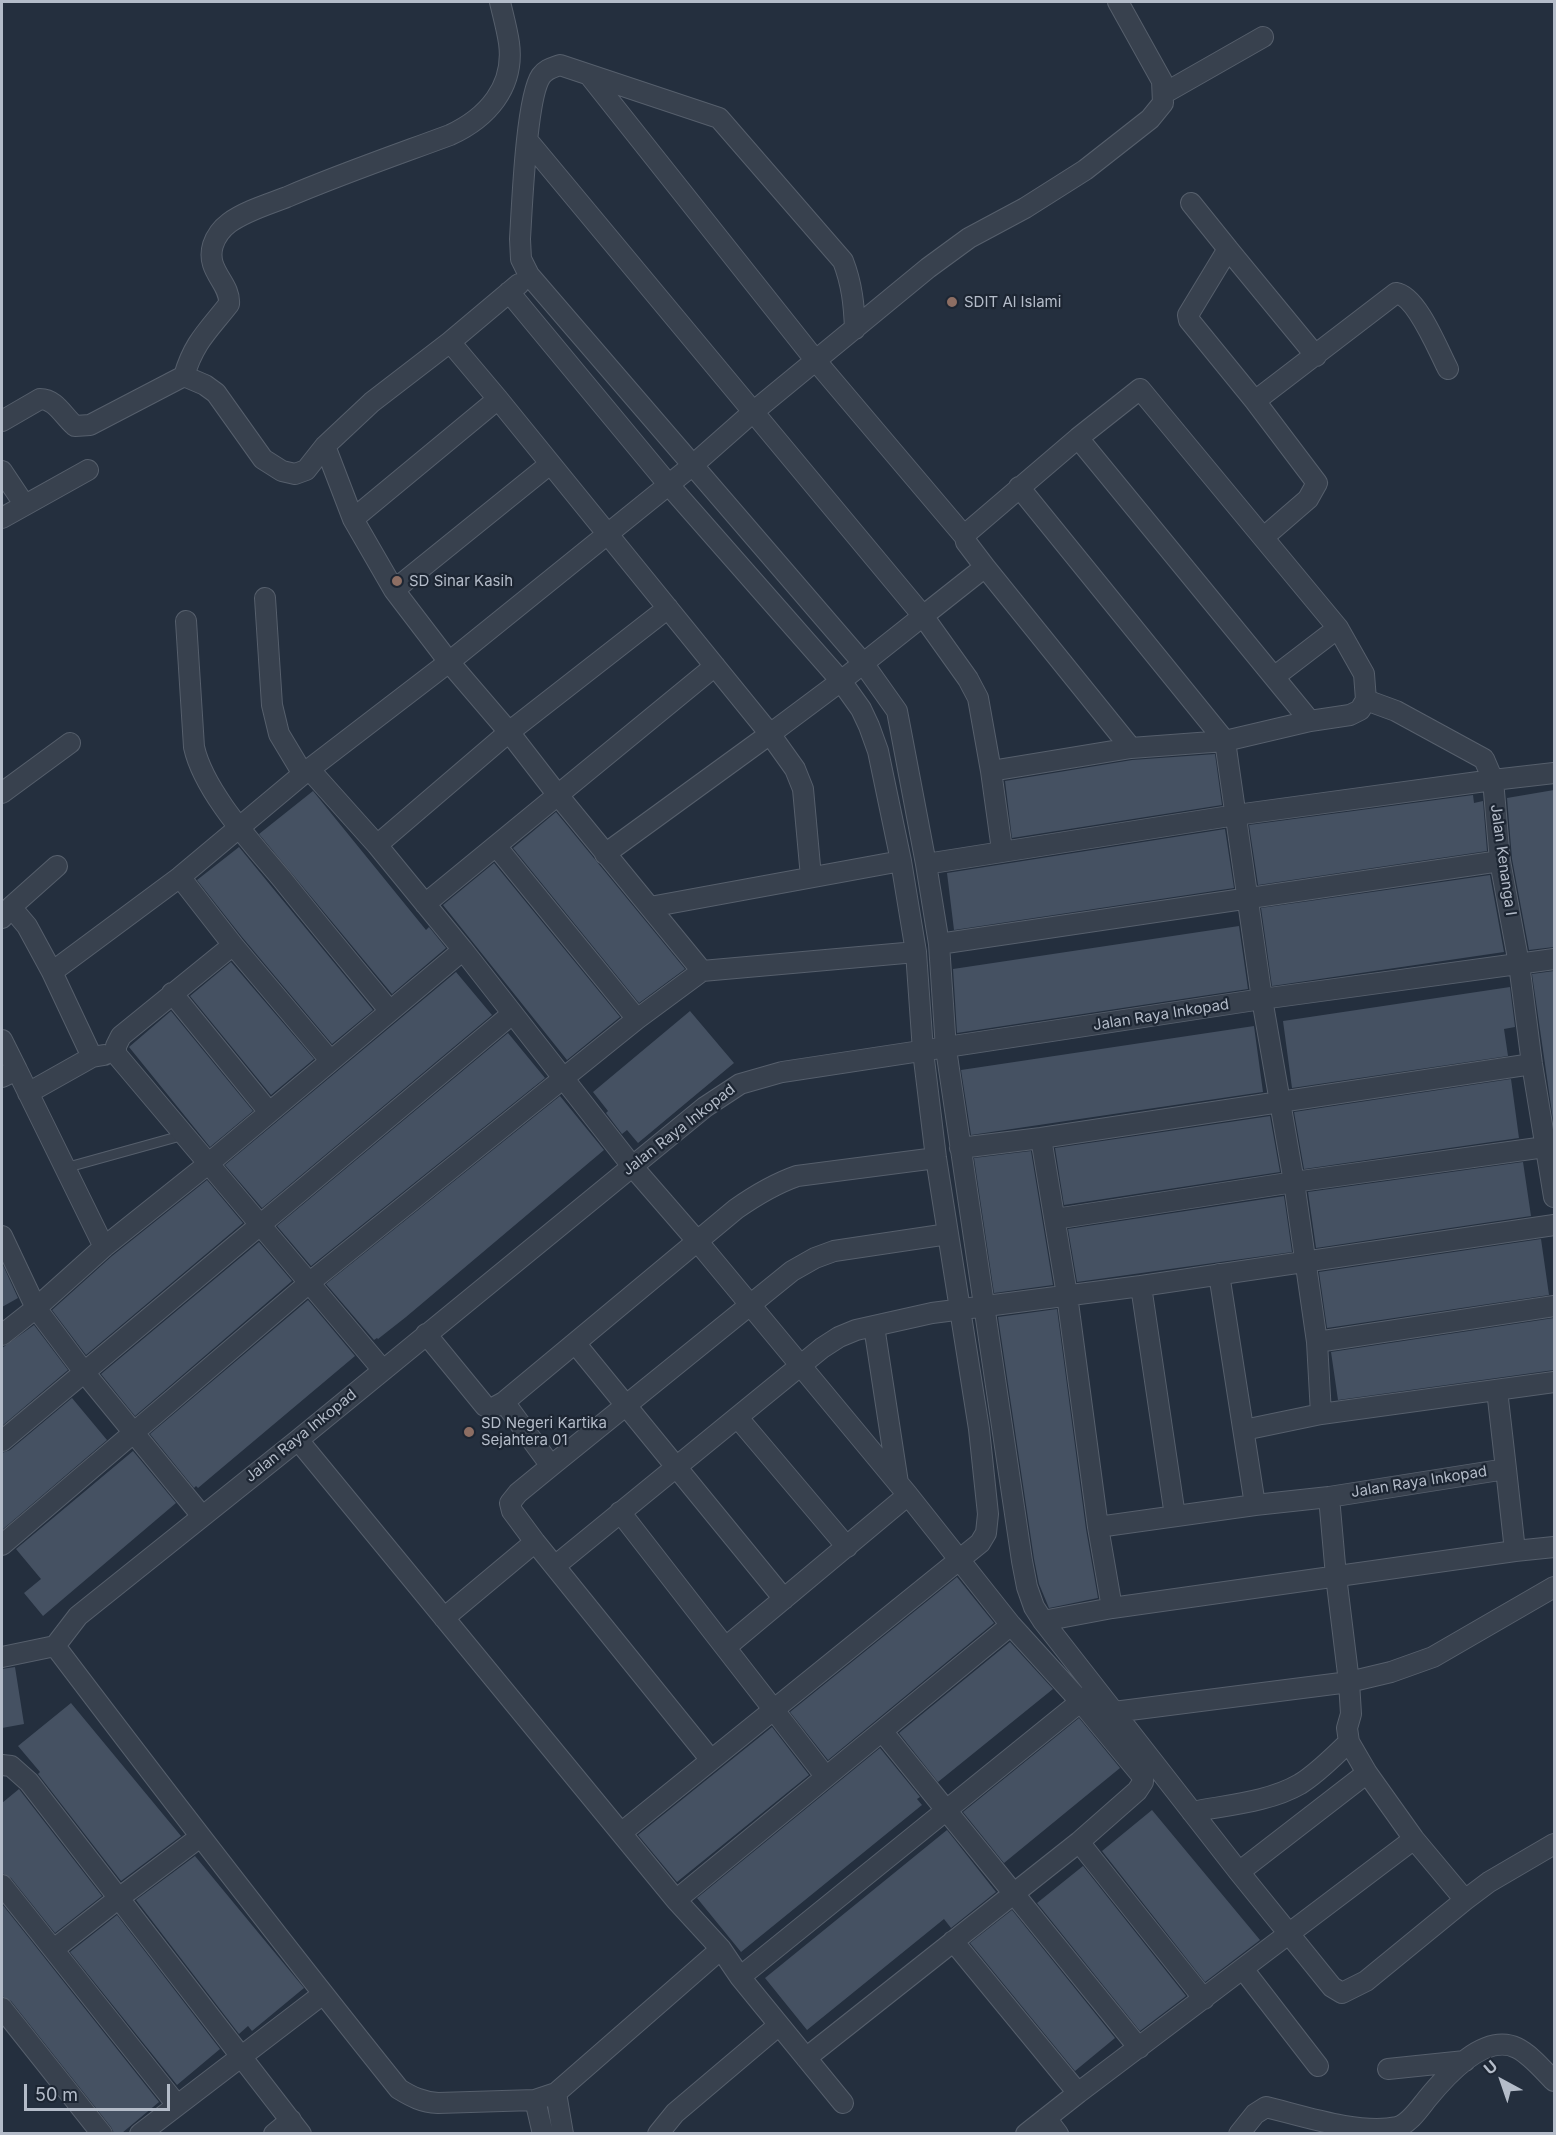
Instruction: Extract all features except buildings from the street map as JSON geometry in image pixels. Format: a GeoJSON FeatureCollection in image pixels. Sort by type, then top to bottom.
{"type":"FeatureCollection","features":[{"type":"Feature","properties":{"kind":"street"},"geometry":{"type":"LineString","coordinates":[[2,421],[44,398],[54,404],[75,426],[90,425],[184,376],[189,357],[198,340],[228,304],[228,295],[212,266],[212,248],[217,235],[229,223],[260,208],[329,179],[450,135],[480,118],[494,103],[509,69],[509,45],[500,2]]}},
{"type":"Feature","properties":{"kind":"street"},"geometry":{"type":"LineString","coordinates":[[52,972],[180,878],[306,772],[449,662],[608,534],[904,286],[969,238],[1025,208],[1085,170],[1150,119],[1163,103],[1162,81],[1118,2]]}},
{"type":"Feature","properties":{"kind":"street"},"geometry":{"type":"LineString","coordinates":[[1163,94],[1263,37]]}},
{"type":"Feature","properties":{"kind":"street"},"geometry":{"type":"LineString","coordinates":[[855,329],[853,296],[843,261],[719,118],[560,65],[547,69],[535,90],[528,141],[520,239],[521,260],[529,275],[863,663],[897,711],[939,944],[946,1049],[960,1148],[1027,1587],[1034,1607],[1239,1872],[1332,1987],[1342,1993],[1366,1981],[1465,1900],[1512,1867],[1554,1844]]}},
{"type":"Feature","properties":{"kind":"street"},"geometry":{"type":"LineString","coordinates":[[589,75],[816,361],[965,537],[966,542],[985,567],[1131,748]]}},
{"type":"Feature","properties":{"kind":"street"},"geometry":{"type":"LineString","coordinates":[[528,141],[923,616],[968,679],[978,698],[1002,850]]}},
{"type":"Feature","properties":{"kind":"street"},"geometry":{"type":"LineString","coordinates":[[1191,203],[1316,356]]}},
{"type":"Feature","properties":{"kind":"street"},"geometry":{"type":"LineString","coordinates":[[1228,249],[1188,315],[1189,320],[1255,401],[1317,483],[1308,499],[1264,537]]}},
{"type":"Feature","properties":{"kind":"street"},"geometry":{"type":"LineString","coordinates":[[184,376],[205,385],[216,393],[263,459],[282,471],[296,474],[306,470],[326,446],[372,402],[450,342],[529,275]]}},
{"type":"Feature","properties":{"kind":"street"},"geometry":{"type":"LineString","coordinates":[[509,292],[668,484],[841,681],[861,709],[869,726],[878,752],[901,861],[916,952],[923,1051],[936,1158],[980,1429],[988,1514],[986,1533],[980,1543],[621,1833]]}},
{"type":"Feature","properties":{"kind":"street"},"geometry":{"type":"LineString","coordinates":[[1255,401],[1396,293],[1403,294],[1415,306],[1448,369]]}},
{"type":"Feature","properties":{"kind":"street"},"geometry":{"type":"LineString","coordinates":[[450,342],[770,734],[795,769],[803,789],[811,877]]}},
{"type":"Feature","properties":{"kind":"street"},"geometry":{"type":"LineString","coordinates":[[965,537],[1019,487],[1140,389],[1338,628],[1364,674],[1366,683],[1366,700],[1360,710],[1350,715],[1310,721],[1225,741],[1131,748],[991,771]]}},
{"type":"Feature","properties":{"kind":"street"},"geometry":{"type":"LineString","coordinates":[[353,519],[498,399]]}},
{"type":"Feature","properties":{"kind":"street"},"geometry":{"type":"LineString","coordinates":[[1078,438],[1310,721]]}},
{"type":"Feature","properties":{"kind":"street"},"geometry":{"type":"LineString","coordinates":[[326,446],[353,519],[394,590],[449,662],[509,732],[605,854],[702,971]]}},
{"type":"Feature","properties":{"kind":"street"},"geometry":{"type":"LineString","coordinates":[[394,590],[550,464]]}},
{"type":"Feature","properties":{"kind":"street"},"geometry":{"type":"LineString","coordinates":[[2,518],[88,470]]}},
{"type":"Feature","properties":{"kind":"street"},"geometry":{"type":"LineString","coordinates":[[2,471],[24,504]]}},
{"type":"Feature","properties":{"kind":"street"},"geometry":{"type":"LineString","coordinates":[[1019,487],[1225,741],[1262,999],[1306,1262],[1317,1342],[1321,1414]]}},
{"type":"Feature","properties":{"kind":"street"},"geometry":{"type":"LineString","coordinates":[[605,854],[841,681],[985,567]]}},
{"type":"Feature","properties":{"kind":"street"},"geometry":{"type":"LineString","coordinates":[[265,598],[272,705],[279,734],[306,772],[377,845],[463,950],[632,1166],[903,1489],[1011,1625],[1080,1701],[1141,1774],[1143,1782],[1137,1791],[1079,1842],[806,2058]]}},
{"type":"Feature","properties":{"kind":"street"},"geometry":{"type":"LineString","coordinates":[[377,845],[509,732],[668,608]]}},
{"type":"Feature","properties":{"kind":"street"},"geometry":{"type":"LineString","coordinates":[[186,621],[192,729],[197,761],[206,779],[239,827],[389,1010]]}},
{"type":"Feature","properties":{"kind":"street"},"geometry":{"type":"LineString","coordinates":[[1274,677],[1338,628]]}},
{"type":"Feature","properties":{"kind":"street"},"geometry":{"type":"LineString","coordinates":[[425,904],[715,666]]}},
{"type":"Feature","properties":{"kind":"street"},"geometry":{"type":"LineString","coordinates":[[1366,700],[1396,711],[1484,759],[1493,780]]}},
{"type":"Feature","properties":{"kind":"street"},"geometry":{"type":"LineString","coordinates":[[2,793],[70,743]]}},
{"type":"Feature","properties":{"kind":"street"},"geometry":{"type":"LineString","coordinates":[[926,864],[1236,814],[1554,772]]}},
{"type":"Feature","properties":{"kind":"street","name":"Jalan Kenanga I"},"geometry":{"type":"LineString","coordinates":[[1493,780],[1500,861],[1519,964],[1532,1064],[1554,1197]]}},
{"type":"Feature","properties":{"kind":"street"},"geometry":{"type":"LineString","coordinates":[[496,846],[638,1018]]}},
{"type":"Feature","properties":{"kind":"street"},"geometry":{"type":"LineString","coordinates":[[650,907],[901,861]]}},
{"type":"Feature","properties":{"kind":"street"},"geometry":{"type":"LineString","coordinates":[[939,944],[1500,861]]}},
{"type":"Feature","properties":{"kind":"street"},"geometry":{"type":"LineString","coordinates":[[57,866],[6,912],[27,926],[52,972],[92,1057]]}},
{"type":"Feature","properties":{"kind":"street"},"geometry":{"type":"LineString","coordinates":[[180,878],[330,1060]]}},
{"type":"Feature","properties":{"kind":"street"},"geometry":{"type":"LineString","coordinates":[[233,945],[121,1036],[116,1046],[116,1054],[382,1369]]}},
{"type":"Feature","properties":{"kind":"street"},"geometry":{"type":"LineString","coordinates":[[2,1335],[104,1247],[208,1164],[463,950]]}},
{"type":"Feature","properties":{"kind":"street"},"geometry":{"type":"LineString","coordinates":[[2,1545],[309,1283],[638,1018],[702,971],[916,952]]}},
{"type":"Feature","properties":{"kind":"street","name":"Jalan Raya Inkopad"},"geometry":{"type":"LineString","coordinates":[[55,1646],[78,1616],[298,1440],[705,1107],[740,1084],[782,1072],[946,1049],[1262,999],[1554,959]]}},
{"type":"Feature","properties":{"kind":"street"},"geometry":{"type":"LineString","coordinates":[[172,993],[269,1112]]}},
{"type":"Feature","properties":{"kind":"street"},"geometry":{"type":"LineString","coordinates":[[2,1441],[512,1014]]}},
{"type":"Feature","properties":{"kind":"street"},"geometry":{"type":"LineString","coordinates":[[2,1040],[9,1074],[28,1093],[104,1247]]}},
{"type":"Feature","properties":{"kind":"street"},"geometry":{"type":"LineString","coordinates":[[28,1093],[92,1057],[116,1054]]}},
{"type":"Feature","properties":{"kind":"street"},"geometry":{"type":"LineString","coordinates":[[960,1148],[1041,1138],[1532,1064]]}},
{"type":"Feature","properties":{"kind":"street"},"geometry":{"type":"LineString","coordinates":[[1041,1138],[1067,1295],[1098,1527],[1113,1608]]}},
{"type":"Feature","properties":{"kind":"street"},"geometry":{"type":"LineString","coordinates":[[1055,1219],[1294,1182],[1545,1147]]}},
{"type":"Feature","properties":{"kind":"street"},"geometry":{"type":"LineString","coordinates":[[426,1334],[485,1406],[491,1409],[504,1402],[756,1195],[797,1176],[936,1158]]}},
{"type":"Feature","properties":{"kind":"street"},"geometry":{"type":"LineString","coordinates":[[555,1566],[822,1348],[856,1330],[932,1313],[1141,1286],[1554,1225]]}},
{"type":"Feature","properties":{"kind":"street"},"geometry":{"type":"LineString","coordinates":[[711,1760],[535,1542],[512,1511],[510,1503],[550,1466],[792,1271],[815,1258],[834,1251],[948,1234]]}},
{"type":"Feature","properties":{"kind":"street"},"geometry":{"type":"LineString","coordinates":[[2,1236],[36,1308],[84,1372],[202,1516]]}},
{"type":"Feature","properties":{"kind":"street"},"geometry":{"type":"LineString","coordinates":[[1219,1274],[1255,1505]]}},
{"type":"Feature","properties":{"kind":"street"},"geometry":{"type":"LineString","coordinates":[[1141,1286],[1175,1516]]}},
{"type":"Feature","properties":{"kind":"street"},"geometry":{"type":"LineString","coordinates":[[1317,1342],[1554,1306]]}},
{"type":"Feature","properties":{"kind":"street"},"geometry":{"type":"LineString","coordinates":[[874,1326],[903,1489]]}},
{"type":"Feature","properties":{"kind":"street"},"geometry":{"type":"LineString","coordinates":[[576,1343],[784,1599]]}},
{"type":"Feature","properties":{"kind":"street"},"geometry":{"type":"LineString","coordinates":[[1244,1430],[1321,1414],[1554,1382]]}},
{"type":"Feature","properties":{"kind":"street"},"geometry":{"type":"LineString","coordinates":[[1497,1390],[1506,1469]]}},
{"type":"Feature","properties":{"kind":"street"},"geometry":{"type":"LineString","coordinates":[[504,1402],[550,1466]]}},
{"type":"Feature","properties":{"kind":"street"},"geometry":{"type":"LineString","coordinates":[[738,1418],[847,1547]]}},
{"type":"Feature","properties":{"kind":"street"},"geometry":{"type":"LineString","coordinates":[[298,1440],[676,1900],[721,1949],[740,1977],[843,2103]]}},
{"type":"Feature","properties":{"kind":"street","name":"Jalan Raya Inkopad"},"geometry":{"type":"LineString","coordinates":[[1350,1742],[1347,1728],[1351,1714],[1349,1682],[1329,1497],[1506,1469],[1515,1551]]}},
{"type":"Feature","properties":{"kind":"street"},"geometry":{"type":"LineString","coordinates":[[726,1647],[847,1547],[903,1489]]}},
{"type":"Feature","properties":{"kind":"street"},"geometry":{"type":"LineString","coordinates":[[1098,1527],[1329,1497]]}},
{"type":"Feature","properties":{"kind":"street"},"geometry":{"type":"LineString","coordinates":[[620,1512],[826,1777]]}},
{"type":"Feature","properties":{"kind":"street"},"geometry":{"type":"LineString","coordinates":[[444,1618],[535,1542]]}},
{"type":"Feature","properties":{"kind":"street"},"geometry":{"type":"LineString","coordinates":[[1043,1621],[1113,1608],[1554,1547]]}},
{"type":"Feature","properties":{"kind":"street"},"geometry":{"type":"LineString","coordinates":[[1114,1712],[1349,1682],[1391,1672],[1433,1657],[1554,1587]]}},
{"type":"Feature","properties":{"kind":"street"},"geometry":{"type":"LineString","coordinates":[[676,1900],[1011,1625]]}},
{"type":"Feature","properties":{"kind":"street"},"geometry":{"type":"LineString","coordinates":[[2,1657],[55,1646],[323,1994],[399,2089],[411,2097],[425,2102],[438,2103],[535,2100],[556,2092],[721,1949]]}},
{"type":"Feature","properties":{"kind":"street"},"geometry":{"type":"LineString","coordinates":[[740,1977],[1096,1689]]}},
{"type":"Feature","properties":{"kind":"street"},"geometry":{"type":"LineString","coordinates":[[882,1731],[1139,2048]]}},
{"type":"Feature","properties":{"kind":"street"},"geometry":{"type":"LineString","coordinates":[[1192,1812],[1290,1789],[1311,1776],[1350,1742],[1367,1773],[1414,1839],[1465,1900]]}},
{"type":"Feature","properties":{"kind":"street"},"geometry":{"type":"LineString","coordinates":[[2,1765],[11,1766],[29,1782],[296,2127],[274,2133]]}},
{"type":"Feature","properties":{"kind":"street"},"geometry":{"type":"LineString","coordinates":[[1239,1872],[1367,1773]]}},
{"type":"Feature","properties":{"kind":"street"},"geometry":{"type":"LineString","coordinates":[[54,1949],[200,1837]]}},
{"type":"Feature","properties":{"kind":"street"},"geometry":{"type":"LineString","coordinates":[[1026,2133],[1414,1839]]}},
{"type":"Feature","properties":{"kind":"street"},"geometry":{"type":"LineString","coordinates":[[1079,1842],[1204,1999]]}},
{"type":"Feature","properties":{"kind":"street"},"geometry":{"type":"LineString","coordinates":[[2,1885],[177,2105]]}},
{"type":"Feature","properties":{"kind":"street"},"geometry":{"type":"LineString","coordinates":[[953,1941],[1078,2093]]}},
{"type":"Feature","properties":{"kind":"street"},"geometry":{"type":"LineString","coordinates":[[1243,1969],[1318,2066]]}},
{"type":"Feature","properties":{"kind":"street"},"geometry":{"type":"LineString","coordinates":[[140,2133],[323,1994]]}},
{"type":"Feature","properties":{"kind":"street"},"geometry":{"type":"LineString","coordinates":[[3,2013],[102,2133]]}},
{"type":"Feature","properties":{"kind":"street"},"geometry":{"type":"LineString","coordinates":[[658,2133],[675,2114],[779,2025]]}},
{"type":"Feature","properties":{"kind":"street"},"geometry":{"type":"LineString","coordinates":[[1239,2133],[1255,2114],[1266,2107],[1355,2128],[1400,2127],[1411,2118],[1444,2078],[1465,2061],[1488,2047],[1503,2044],[1516,2047],[1528,2055],[1554,2081]]}},
{"type":"Feature","properties":{"kind":"street"},"geometry":{"type":"LineString","coordinates":[[1389,2069],[1465,2061]]}},
{"type":"Feature","properties":{"kind":"street"},"geometry":{"type":"LineString","coordinates":[[556,2092],[563,2133]]}},
{"type":"Feature","properties":{"kind":"street"},"geometry":{"type":"LineString","coordinates":[[535,2100],[543,2133]]}},
{"type":"Feature","properties":{"kind":"street"},"geometry":{"type":"LineString","coordinates":[[1046,2118],[1058,2133]]}},
{"type":"Feature","properties":{"kind":"lane"},"geometry":{"type":"LineString","coordinates":[[65,1168],[184,1135]]}},
{"type":"Feature","properties":{"kind":"place","name":"SDIT Al Islami"},"geometry":{"type":"Point","coordinates":[952,302]}},
{"type":"Feature","properties":{"kind":"place","name":"SD Sinar Kasih"},"geometry":{"type":"Point","coordinates":[397,581]}},
{"type":"Feature","properties":{"kind":"place","name":"SD Negeri Kartika Sejahtera 01"},"geometry":{"type":"Point","coordinates":[469,1432]}}]}
